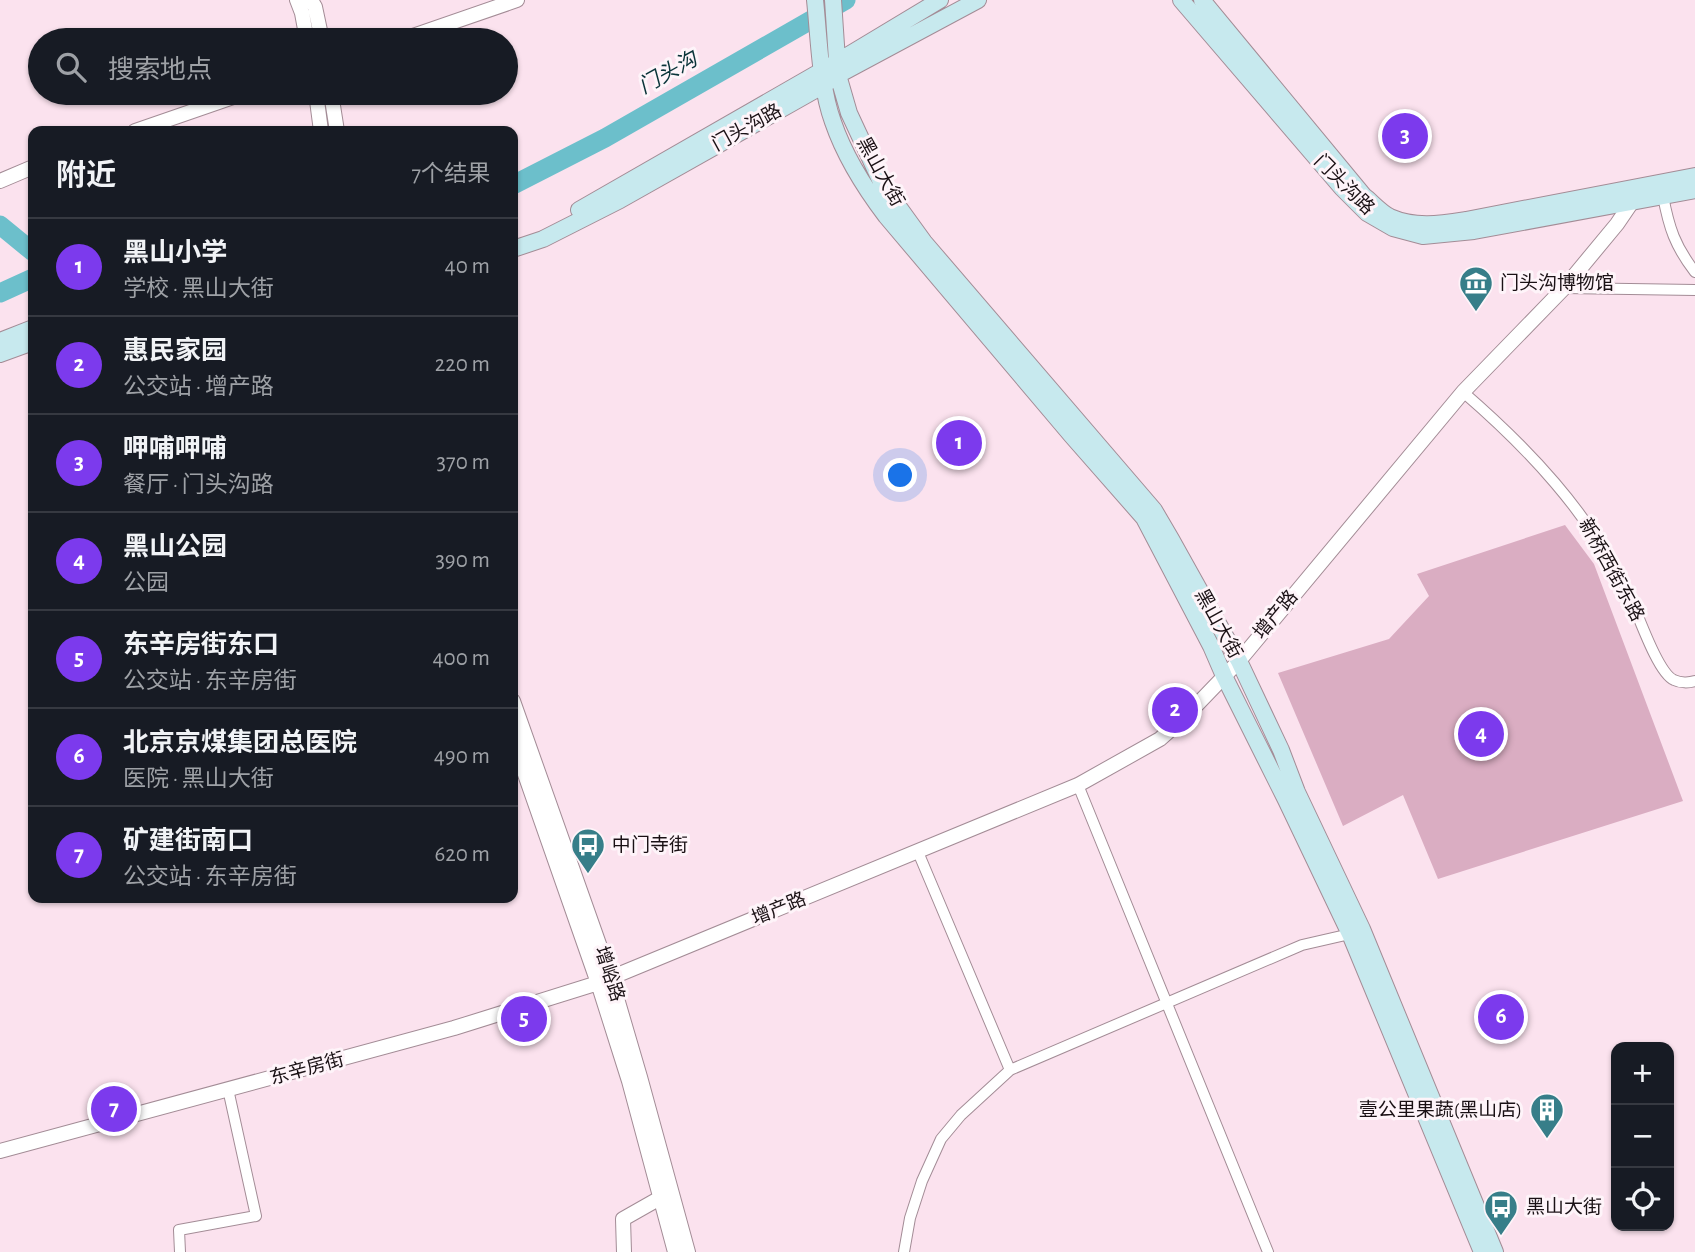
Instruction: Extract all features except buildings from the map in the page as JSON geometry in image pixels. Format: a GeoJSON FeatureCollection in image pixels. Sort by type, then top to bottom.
{"type":"FeatureCollection","features":[{"type":"Feature","properties":{"kind":"main road"},"geometry":{"type":"LineString","coordinates":[[815,0],[819,46],[831,73]]}},
{"type":"Feature","properties":{"kind":"main road"},"geometry":{"type":"LineString","coordinates":[[831,73],[837,35],[833,0]]}},
{"type":"Feature","properties":{"kind":"main road","name":"门头沟路"},"geometry":{"type":"LineString","coordinates":[[518,247],[543,239],[620,200],[831,73],[940,0]]}},
{"type":"Feature","properties":{"kind":"main road","name":"门头沟路"},"geometry":{"type":"LineString","coordinates":[[518,238],[541,230],[831,73],[978,0]]}},
{"type":"Feature","properties":{"kind":"main road","name":"门头沟路"},"geometry":{"type":"LineString","coordinates":[[1181,0],[1342,188],[1367,213],[1393,228],[1423,236],[1474,231],[1631,195],[1695,176]]}},
{"type":"Feature","properties":{"kind":"main road","name":"门头沟路"},"geometry":{"type":"LineString","coordinates":[[1202,0],[1364,196],[1388,216],[1410,224],[1431,225],[1631,195],[1663,196],[1695,190]]}},
{"type":"Feature","properties":{"kind":"main road","name":"黑山大街"},"geometry":{"type":"LineString","coordinates":[[831,73],[882,184],[924,242],[1154,510],[1238,661],[1362,929],[1495,1252]]}},
{"type":"Feature","properties":{"kind":"main road","name":"黑山大街"},"geometry":{"type":"LineString","coordinates":[[831,73],[832,121],[865,188],[1144,518],[1211,646],[1350,934],[1482,1252]]}},
{"type":"Feature","properties":{"kind":"main road"},"geometry":{"type":"LineString","coordinates":[[0,341],[28,330]]}},
{"type":"Feature","properties":{"kind":"main road"},"geometry":{"type":"LineString","coordinates":[[0,354],[28,344]]}},
{"type":"Feature","properties":{"kind":"street"},"geometry":{"type":"LineString","coordinates":[[297,0],[305,28]]}},
{"type":"Feature","properties":{"kind":"street"},"geometry":{"type":"LineString","coordinates":[[311,0],[319,28]]}},
{"type":"Feature","properties":{"kind":"street"},"geometry":{"type":"LineString","coordinates":[[436,28],[517,0]]}},
{"type":"Feature","properties":{"kind":"street"},"geometry":{"type":"LineString","coordinates":[[149,126],[210,105]]}},
{"type":"Feature","properties":{"kind":"street"},"geometry":{"type":"LineString","coordinates":[[318,105],[320,126]]}},
{"type":"Feature","properties":{"kind":"street"},"geometry":{"type":"LineString","coordinates":[[333,105],[336,126]]}},
{"type":"Feature","properties":{"kind":"street"},"geometry":{"type":"LineString","coordinates":[[0,181],[28,169]]}},
{"type":"Feature","properties":{"kind":"street","name":"增产路"},"geometry":{"type":"LineString","coordinates":[[604,981],[1078,785],[1160,739],[1187,715],[1238,661],[1463,392],[1564,288],[1617,224],[1631,195]]}},
{"type":"Feature","properties":{"kind":"street"},"geometry":{"type":"LineString","coordinates":[[1663,196],[1668,225],[1680,253],[1695,272]]}},
{"type":"Feature","properties":{"kind":"street"},"geometry":{"type":"LineString","coordinates":[[1564,288],[1695,290]]}},
{"type":"Feature","properties":{"kind":"street","name":"新桥西街东路"},"geometry":{"type":"LineString","coordinates":[[1463,392],[1499,423],[1577,509],[1597,537],[1627,590],[1666,674],[1674,680],[1695,681]]}},
{"type":"Feature","properties":{"kind":"street","name":"增峪路"},"geometry":{"type":"LineString","coordinates":[[518,716],[604,981],[628,1081],[675,1252]]}},
{"type":"Feature","properties":{"kind":"street","name":"增峪路"},"geometry":{"type":"LineString","coordinates":[[518,753],[640,1077],[688,1252]]}},
{"type":"Feature","properties":{"kind":"street"},"geometry":{"type":"LineString","coordinates":[[1078,785],[1268,1252]]}},
{"type":"Feature","properties":{"kind":"street"},"geometry":{"type":"LineString","coordinates":[[918,852],[1010,1070]]}},
{"type":"Feature","properties":{"kind":"street"},"geometry":{"type":"LineString","coordinates":[[904,1252],[910,1218],[922,1181],[941,1139],[961,1115],[1010,1070],[1302,945],[1350,934]]}},
{"type":"Feature","properties":{"kind":"street","name":"东辛房街"},"geometry":{"type":"LineString","coordinates":[[0,1151],[454,1028],[604,981]]}},
{"type":"Feature","properties":{"kind":"street"},"geometry":{"type":"LineString","coordinates":[[180,1252],[179,1230],[256,1216],[228,1089]]}},
{"type":"Feature","properties":{"kind":"street"},"geometry":{"type":"LineString","coordinates":[[624,1252],[623,1219],[660,1198]]}},
{"type":"Feature","properties":{"kind":"shaded area"},"geometry":{"type":"Polygon","coordinates":[[[1565,525],[1594,564],[1683,801],[1438,879],[1403,795],[1343,826],[1278,673],[1389,639],[1429,596],[1417,574],[1565,525]]]}},
{"type":"Feature","properties":{"kind":"waterway","name":"门头沟"},"geometry":{"type":"LineString","coordinates":[[518,182],[605,138],[846,0]]}},
{"type":"Feature","properties":{"kind":"waterway"},"geometry":{"type":"LineString","coordinates":[[0,225],[28,248]]}},
{"type":"Feature","properties":{"kind":"waterway","name":"门头沟"},"geometry":{"type":"LineString","coordinates":[[0,293],[28,280]]}},
{"type":"Feature","properties":{"kind":"place","name":"呷哺呷哺"},"geometry":{"type":"Point","coordinates":[1405,136]}},
{"type":"Feature","properties":{"kind":"place","name":"门头沟博物馆"},"geometry":{"type":"Point","coordinates":[1476,313]}},
{"type":"Feature","properties":{"kind":"place","name":"黑山小学"},"geometry":{"type":"Point","coordinates":[959,443]}},
{"type":"Feature","properties":{"kind":"place","name":"惠民家园"},"geometry":{"type":"Point","coordinates":[1175,710]}},
{"type":"Feature","properties":{"kind":"place","name":"黑山公园"},"geometry":{"type":"Point","coordinates":[1481,734]}},
{"type":"Feature","properties":{"kind":"place","name":"中门寺街"},"geometry":{"type":"Point","coordinates":[588,875]}},
{"type":"Feature","properties":{"kind":"place","name":"北京京煤集团总医院"},"geometry":{"type":"Point","coordinates":[1501,1017]}},
{"type":"Feature","properties":{"kind":"place","name":"东辛房街东口"},"geometry":{"type":"Point","coordinates":[524,1019]}},
{"type":"Feature","properties":{"kind":"place","name":"矿建街南口"},"geometry":{"type":"Point","coordinates":[114,1109]}},
{"type":"Feature","properties":{"kind":"place","name":"壹公里果蔬(黑山店)"},"geometry":{"type":"Point","coordinates":[1547,1140]}},
{"type":"Feature","properties":{"kind":"place","name":"黑山大街"},"geometry":{"type":"Point","coordinates":[1501,1237]}}]}
